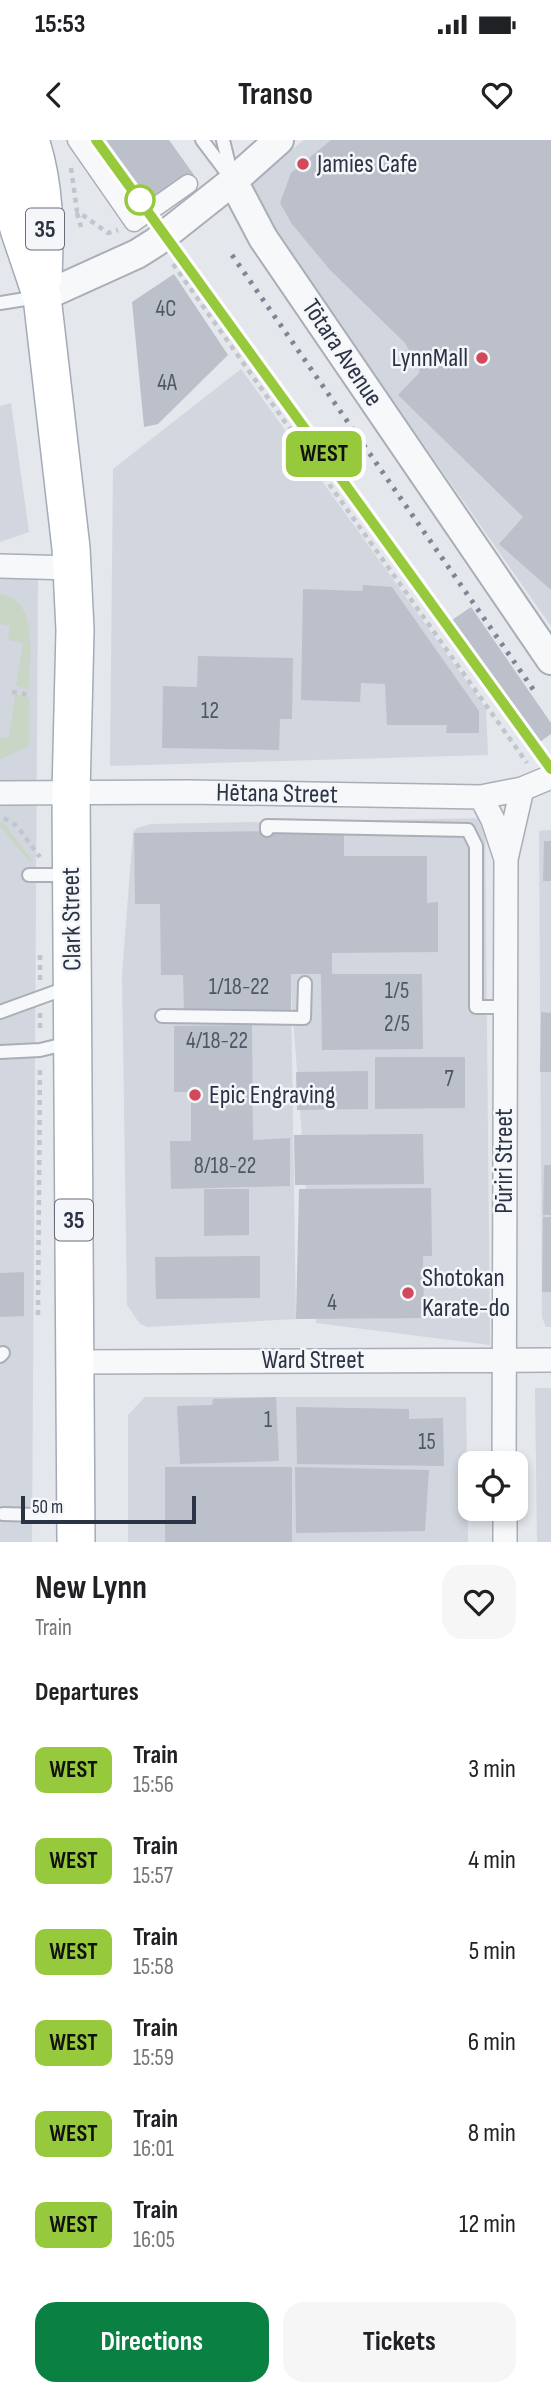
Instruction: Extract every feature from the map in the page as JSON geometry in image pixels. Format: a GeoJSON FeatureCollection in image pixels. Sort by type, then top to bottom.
{"type":"FeatureCollection","features":[{"type":"Feature","properties":{"kind":"main road","name":"Clark Street"},"geometry":{"type":"LineString","coordinates":[[30,140],[37,161],[45,221],[42,297],[61,442],[75,630],[71,793],[76,1529]]}},
{"type":"Feature","properties":{"kind":"main road","name":"Clark Street"},"geometry":{"type":"LineString","coordinates":[[0,153],[19,229],[42,297]]}},
{"type":"Feature","properties":{"kind":"street"},"geometry":{"type":"LineString","coordinates":[[77,140],[135,222],[188,184]]}},
{"type":"Feature","properties":{"kind":"street"},"geometry":{"type":"LineString","coordinates":[[42,297],[138,254],[233,181],[279,140]]}},
{"type":"Feature","properties":{"kind":"street","name":"Tōtara Avenue"},"geometry":{"type":"LineString","coordinates":[[233,181],[263,237],[539,634],[551,660]]}},
{"type":"Feature","properties":{"kind":"street"},"geometry":{"type":"LineString","coordinates":[[0,566],[72,568]]}},
{"type":"Feature","properties":{"kind":"street","name":"Hētana Street"},"geometry":{"type":"LineString","coordinates":[[0,793],[481,797],[522,789],[545,769]]}},
{"type":"Feature","properties":{"kind":"street","name":"Pūriri Street"},"geometry":{"type":"LineString","coordinates":[[504,1451],[506,859],[522,789]]}},
{"type":"Feature","properties":{"kind":"street","name":"Pūriri Street"},"geometry":{"type":"LineString","coordinates":[[481,797],[493,820],[506,859]]}},
{"type":"Feature","properties":{"kind":"street","name":"Ward Street"},"geometry":{"type":"LineString","coordinates":[[75,1362],[551,1360]]}},
{"type":"Feature","properties":{"kind":"street"},"geometry":{"type":"LineString","coordinates":[[505,1521],[505,1542]]}},
{"type":"Feature","properties":{"kind":"lane","name":"Tōtara Avenue"},"geometry":{"type":"LineString","coordinates":[[202,140],[233,181]]}},
{"type":"Feature","properties":{"kind":"lane","name":"Tōtara Avenue"},"geometry":{"type":"LineString","coordinates":[[223,140],[233,181]]}},
{"type":"Feature","properties":{"kind":"lane"},"geometry":{"type":"LineString","coordinates":[[0,303],[42,297]]}},
{"type":"Feature","properties":{"kind":"lane"},"geometry":{"type":"LineString","coordinates":[[267,830],[267,826],[468,830],[476,846],[476,1007],[505,1007]]}},
{"type":"Feature","properties":{"kind":"lane"},"geometry":{"type":"LineString","coordinates":[[29,875],[72,875]]}},
{"type":"Feature","properties":{"kind":"lane"},"geometry":{"type":"LineString","coordinates":[[162,1016],[304,1018],[305,983]]}},
{"type":"Feature","properties":{"kind":"lane"},"geometry":{"type":"LineString","coordinates":[[0,1012],[72,985]]}},
{"type":"Feature","properties":{"kind":"lane"},"geometry":{"type":"LineString","coordinates":[[0,1052],[40,1050],[73,1042]]}},
{"type":"Feature","properties":{"kind":"lane"},"geometry":{"type":"LineString","coordinates":[[3,1514],[76,1529]]}},
{"type":"Feature","properties":{"kind":"path"},"geometry":{"type":"LineString","coordinates":[[77,211],[108,233],[135,222]]}},
{"type":"Feature","properties":{"kind":"path"},"geometry":{"type":"LineString","coordinates":[[68,214],[77,211]]}},
{"type":"Feature","properties":{"kind":"path"},"geometry":{"type":"LineString","coordinates":[[77,211],[81,227]]}},
{"type":"Feature","properties":{"kind":"path"},"geometry":{"type":"LineString","coordinates":[[173,264],[529,765],[545,769]]}},
{"type":"Feature","properties":{"kind":"path"},"geometry":{"type":"LineString","coordinates":[[12,692],[32,695]]}},
{"type":"Feature","properties":{"kind":"shaded area","name":"LynnMall"},"geometry":{"type":"Polygon","coordinates":[[[304,140],[551,140],[551,626],[243,187],[304,140]]]}},
{"type":"Feature","properties":{"kind":"shaded area"},"geometry":{"type":"Polygon","coordinates":[[[241,369],[486,708],[488,755],[110,766],[113,469],[241,369]]]}},
{"type":"Feature","properties":{"kind":"shaded area"},"geometry":{"type":"Polygon","coordinates":[[[11,403],[29,532],[0,542],[0,406],[11,403]]]}},
{"type":"Feature","properties":{"kind":"shaded area"},"geometry":{"type":"Polygon","coordinates":[[[0,571],[38,576],[32,1542],[0,1542],[0,571]]]}},
{"type":"Feature","properties":{"kind":"shaded area"},"geometry":{"type":"Polygon","coordinates":[[[485,818],[490,1345],[316,1323],[291,991],[296,1319],[148,1327],[140,1324],[127,1305],[122,975],[133,832],[151,824],[485,818]]]}},
{"type":"Feature","properties":{"kind":"shaded area"},"geometry":{"type":"Polygon","coordinates":[[[551,830],[551,1327],[546,1327],[542,1317],[539,831],[551,830]]]}},
{"type":"Feature","properties":{"kind":"shaded area"},"geometry":{"type":"Polygon","coordinates":[[[535,1388],[551,1388],[551,1542],[537,1542],[535,1388]]]}},
{"type":"Feature","properties":{"kind":"shaded area"},"geometry":{"type":"Polygon","coordinates":[[[145,1397],[466,1397],[467,1451],[458,1451],[458,1521],[468,1521],[468,1542],[128,1542],[128,1415],[145,1397]]]}},
{"type":"Feature","properties":{"kind":"green space"},"geometry":{"type":"Polygon","coordinates":[[[0,594],[13,598],[27,618],[30,631],[29,690],[16,686],[23,643],[8,640],[10,626],[0,624],[0,594]]]}},
{"type":"Feature","properties":{"kind":"green space"},"geometry":{"type":"Polygon","coordinates":[[[15,694],[29,697],[29,746],[0,759],[0,738],[9,738],[15,694]]]}},
{"type":"Feature","properties":{"kind":"green space"},"geometry":{"type":"Polygon","coordinates":[[[0,822],[4,823],[33,862],[29,861],[0,826],[0,822]]]}},
{"type":"Feature","properties":{"kind":"building"},"geometry":{"type":"Polygon","coordinates":[[[87,140],[169,140],[194,175],[141,215],[87,140]]]}},
{"type":"Feature","properties":{"kind":"building","name":"LynnMall"},"geometry":{"type":"Polygon","coordinates":[[[331,140],[551,140],[551,590],[499,544],[523,517],[398,395],[420,372],[405,343],[330,270],[292,224],[280,203],[291,173],[331,140]]]}},
{"type":"Feature","properties":{"kind":"building"},"geometry":{"type":"Polygon","coordinates":[[[174,274],[228,355],[158,424],[144,427],[132,302],[174,274]]]}},
{"type":"Feature","properties":{"kind":"building"},"geometry":{"type":"Polygon","coordinates":[[[363,585],[392,587],[479,711],[479,733],[446,733],[447,725],[387,725],[385,684],[361,683],[360,702],[301,700],[303,589],[362,591],[363,585]]]}},
{"type":"Feature","properties":{"kind":"building"},"geometry":{"type":"Polygon","coordinates":[[[471,607],[551,723],[551,734],[537,744],[452,620],[471,607]]]}},
{"type":"Feature","properties":{"kind":"building"},"geometry":{"type":"Polygon","coordinates":[[[198,656],[293,658],[292,719],[280,719],[279,750],[162,748],[163,686],[197,687],[198,656]]]}},
{"type":"Feature","properties":{"kind":"building"},"geometry":{"type":"Polygon","coordinates":[[[344,830],[344,856],[427,856],[427,903],[438,902],[438,952],[332,953],[332,974],[422,974],[423,1049],[322,1050],[321,974],[291,974],[291,1012],[184,1012],[183,975],[161,975],[160,904],[135,904],[134,833],[344,830]]]}},
{"type":"Feature","properties":{"kind":"building"},"geometry":{"type":"Polygon","coordinates":[[[544,841],[551,841],[551,881],[543,881],[544,841]]]}},
{"type":"Feature","properties":{"kind":"building"},"geometry":{"type":"Polygon","coordinates":[[[541,1012],[551,1013],[551,1072],[540,1072],[541,1012]]]}},
{"type":"Feature","properties":{"kind":"building"},"geometry":{"type":"Polygon","coordinates":[[[252,1025],[253,1140],[290,1138],[290,1186],[171,1189],[170,1141],[191,1141],[191,1092],[174,1092],[174,1026],[252,1025]]]}},
{"type":"Feature","properties":{"kind":"building"},"geometry":{"type":"Polygon","coordinates":[[[375,1057],[465,1057],[465,1108],[375,1109],[375,1057]]]}},
{"type":"Feature","properties":{"kind":"building"},"geometry":{"type":"Polygon","coordinates":[[[368,1071],[368,1109],[297,1110],[296,1072],[368,1071]]]}},
{"type":"Feature","properties":{"kind":"building"},"geometry":{"type":"Polygon","coordinates":[[[423,1134],[424,1184],[295,1185],[294,1135],[423,1134]]]}},
{"type":"Feature","properties":{"kind":"building"},"geometry":{"type":"Polygon","coordinates":[[[544,1165],[551,1165],[551,1215],[543,1215],[544,1165]]]}},
{"type":"Feature","properties":{"kind":"building"},"geometry":{"type":"Polygon","coordinates":[[[431,1188],[432,1256],[423,1256],[424,1318],[296,1319],[299,1189],[431,1188]]]}},
{"type":"Feature","properties":{"kind":"building"},"geometry":{"type":"Polygon","coordinates":[[[204,1189],[249,1189],[249,1235],[204,1236],[204,1189]]]}},
{"type":"Feature","properties":{"kind":"building"},"geometry":{"type":"Polygon","coordinates":[[[543,1217],[551,1217],[551,1292],[542,1292],[543,1217]]]}},
{"type":"Feature","properties":{"kind":"building"},"geometry":{"type":"Polygon","coordinates":[[[260,1256],[260,1298],[156,1299],[155,1257],[260,1256]]]}},
{"type":"Feature","properties":{"kind":"building"},"geometry":{"type":"Polygon","coordinates":[[[24,1272],[24,1316],[0,1317],[0,1273],[24,1272]]]}},
{"type":"Feature","properties":{"kind":"building"},"geometry":{"type":"Polygon","coordinates":[[[276,1397],[279,1461],[180,1464],[177,1406],[212,1405],[213,1399],[276,1397]]]}},
{"type":"Feature","properties":{"kind":"building"},"geometry":{"type":"Polygon","coordinates":[[[296,1407],[409,1409],[409,1419],[443,1418],[444,1466],[297,1464],[296,1407]]]}},
{"type":"Feature","properties":{"kind":"building"},"geometry":{"type":"Polygon","coordinates":[[[165,1467],[292,1467],[292,1542],[165,1542],[165,1467]]]}},
{"type":"Feature","properties":{"kind":"building"},"geometry":{"type":"Polygon","coordinates":[[[295,1467],[429,1470],[425,1531],[296,1533],[295,1467]]]}},
{"type":"Feature","properties":{"kind":"railway"},"geometry":{"type":"LineString","coordinates":[[232,255],[535,692]]}},
{"type":"Feature","properties":{"kind":"railway"},"geometry":{"type":"LineString","coordinates":[[199,280],[509,711]]}},
{"type":"Feature","properties":{"kind":"train","name":"WEST"},"geometry":{"type":"LineString","coordinates":[[96,140],[551,769]]}},
{"type":"Feature","properties":{"kind":"place","name":"Jamies Cafe"},"geometry":{"type":"Point","coordinates":[303,164]}},
{"type":"Feature","properties":{"kind":"place","name":"LynnMall"},"geometry":{"type":"Point","coordinates":[482,358]}},
{"type":"Feature","properties":{"kind":"place","name":"Epic Engraving"},"geometry":{"type":"Point","coordinates":[195,1095]}},
{"type":"Feature","properties":{"kind":"place","name":"Shotokan Karate-do"},"geometry":{"type":"Point","coordinates":[408,1293]}}]}
